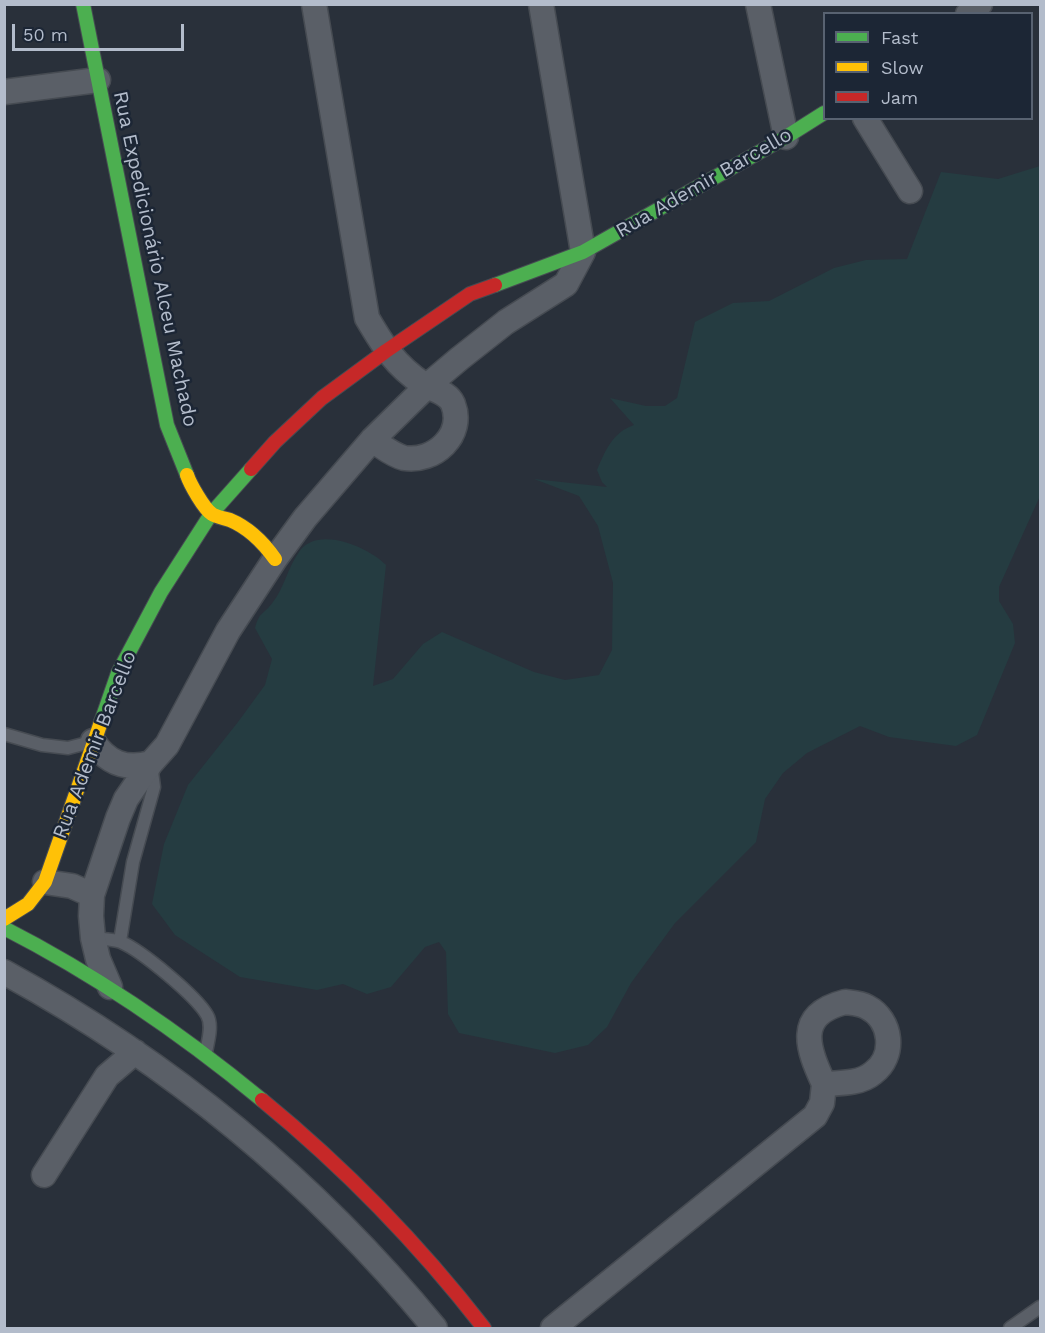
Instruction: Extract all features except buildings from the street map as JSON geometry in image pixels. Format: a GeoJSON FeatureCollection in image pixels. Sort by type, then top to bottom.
{"type":"FeatureCollection","features":[{"type":"Feature","properties":{"kind":"street","name":"Rua Expedicionário Alceu Machado"},"geometry":{"type":"LineString","coordinates":[[83,4],[167,424],[190,484],[212,514]]}},
{"type":"Feature","properties":{"kind":"street"},"geometry":{"type":"LineString","coordinates":[[314,4],[368,318],[386,351],[405,372],[427,386],[442,392],[452,401],[454,411],[453,430],[443,446],[434,453],[412,459],[402,457],[372,440]]}},
{"type":"Feature","properties":{"kind":"street"},"geometry":{"type":"LineString","coordinates":[[110,987],[98,959],[93,938],[92,895],[122,808],[136,782],[167,745],[228,631],[275,559],[331,486],[372,440],[427,386],[506,322],[566,285],[583,252],[542,4]]}},
{"type":"Feature","properties":{"kind":"street"},"geometry":{"type":"LineString","coordinates":[[758,4],[786,137]]}},
{"type":"Feature","properties":{"kind":"street"},"geometry":{"type":"LineString","coordinates":[[4,92],[98,80]]}},
{"type":"Feature","properties":{"kind":"street","name":"Rua Ademir Barcello"},"geometry":{"type":"LineString","coordinates":[[4,919],[31,902],[45,882],[118,673],[161,592],[212,514],[275,442],[314,405],[386,351],[470,294],[583,252],[823,114]]}},
{"type":"Feature","properties":{"kind":"street"},"geometry":{"type":"LineString","coordinates":[[866,120],[910,191]]}},
{"type":"Feature","properties":{"kind":"street"},"geometry":{"type":"LineString","coordinates":[[212,514],[233,521],[253,532],[266,544],[275,559]]}},
{"type":"Feature","properties":{"kind":"street"},"geometry":{"type":"LineString","coordinates":[[93,741],[99,751],[116,764],[128,766],[151,763]]}},
{"type":"Feature","properties":{"kind":"street"},"geometry":{"type":"LineString","coordinates":[[45,882],[72,886],[92,895]]}},
{"type":"Feature","properties":{"kind":"street"},"geometry":{"type":"LineString","coordinates":[[4,928],[110,987],[159,1020],[256,1093],[349,1175],[393,1219],[434,1265],[484,1329]]}},
{"type":"Feature","properties":{"kind":"street"},"geometry":{"type":"LineString","coordinates":[[4,972],[88,1020],[231,1124],[321,1203],[364,1246],[435,1329]]}},
{"type":"Feature","properties":{"kind":"street"},"geometry":{"type":"LineString","coordinates":[[44,1175],[107,1076],[135,1052]]}},
{"type":"Feature","properties":{"kind":"street"},"geometry":{"type":"LineString","coordinates":[[553,1329],[815,1116],[822,1104],[824,1084]]}},
{"type":"Feature","properties":{"kind":"lane"},"geometry":{"type":"LineString","coordinates":[[4,734],[42,745],[68,748],[93,741]]}},
{"type":"Feature","properties":{"kind":"lane"},"geometry":{"type":"LineString","coordinates":[[120,941],[133,862],[154,787],[151,763]]}},
{"type":"Feature","properties":{"kind":"lane"},"geometry":{"type":"LineString","coordinates":[[93,938],[120,941],[168,975],[207,1015],[210,1023],[206,1056]]}},
{"type":"Feature","properties":{"kind":"lane"},"geometry":{"type":"LineString","coordinates":[[1010,1329],[1041,1307]]}},
{"type":"Feature","properties":{"kind":"green space"},"geometry":{"type":"Polygon","coordinates":[[[1040,166],[1040,496],[999,587],[999,601],[1013,624],[1015,643],[977,735],[956,746],[889,737],[860,726],[807,753],[783,773],[765,799],[756,842],[675,923],[631,983],[607,1027],[588,1045],[555,1053],[459,1033],[448,1014],[446,952],[439,942],[425,947],[391,987],[367,994],[343,984],[317,990],[240,977],[175,935],[152,904],[164,844],[188,785],[265,685],[272,659],[255,628],[261,615],[277,596],[295,558],[307,544],[318,540],[342,542],[367,552],[386,565],[373,686],[393,679],[423,644],[442,632],[534,672],[565,680],[599,675],[612,650],[613,583],[598,526],[579,496],[534,479],[607,487],[597,470],[600,463],[615,437],[634,425],[610,398],[646,406],[665,406],[677,398],[695,322],[733,303],[769,301],[834,268],[866,260],[907,259],[941,172],[998,179],[1040,166]]]}},
{"type":"Feature","properties":{"kind":"traffic: fast"},"geometry":{"type":"LineString","coordinates":[[83,4],[167,425],[187,475]]}},
{"type":"Feature","properties":{"kind":"traffic: fast"},"geometry":{"type":"LineString","coordinates":[[495,285],[583,252],[823,114]]}},
{"type":"Feature","properties":{"kind":"traffic: fast"},"geometry":{"type":"LineString","coordinates":[[101,722],[118,673],[161,592],[211,514],[251,469]]}},
{"type":"Feature","properties":{"kind":"traffic: fast"},"geometry":{"type":"LineString","coordinates":[[4,928],[72,965],[138,1007],[201,1052],[262,1100]]}},
{"type":"Feature","properties":{"kind":"traffic: slow"},"geometry":{"type":"LineString","coordinates":[[187,475],[198,496],[212,514],[237,523],[249,531],[275,559]]}},
{"type":"Feature","properties":{"kind":"traffic: slow"},"geometry":{"type":"LineString","coordinates":[[4,919],[28,904],[45,882],[101,722]]}},
{"type":"Feature","properties":{"kind":"traffic: jam"},"geometry":{"type":"LineString","coordinates":[[251,469],[275,442],[322,398],[470,294],[495,285]]}},
{"type":"Feature","properties":{"kind":"traffic: jam"},"geometry":{"type":"LineString","coordinates":[[262,1100],[322,1152],[407,1236],[484,1328]]}}]}
